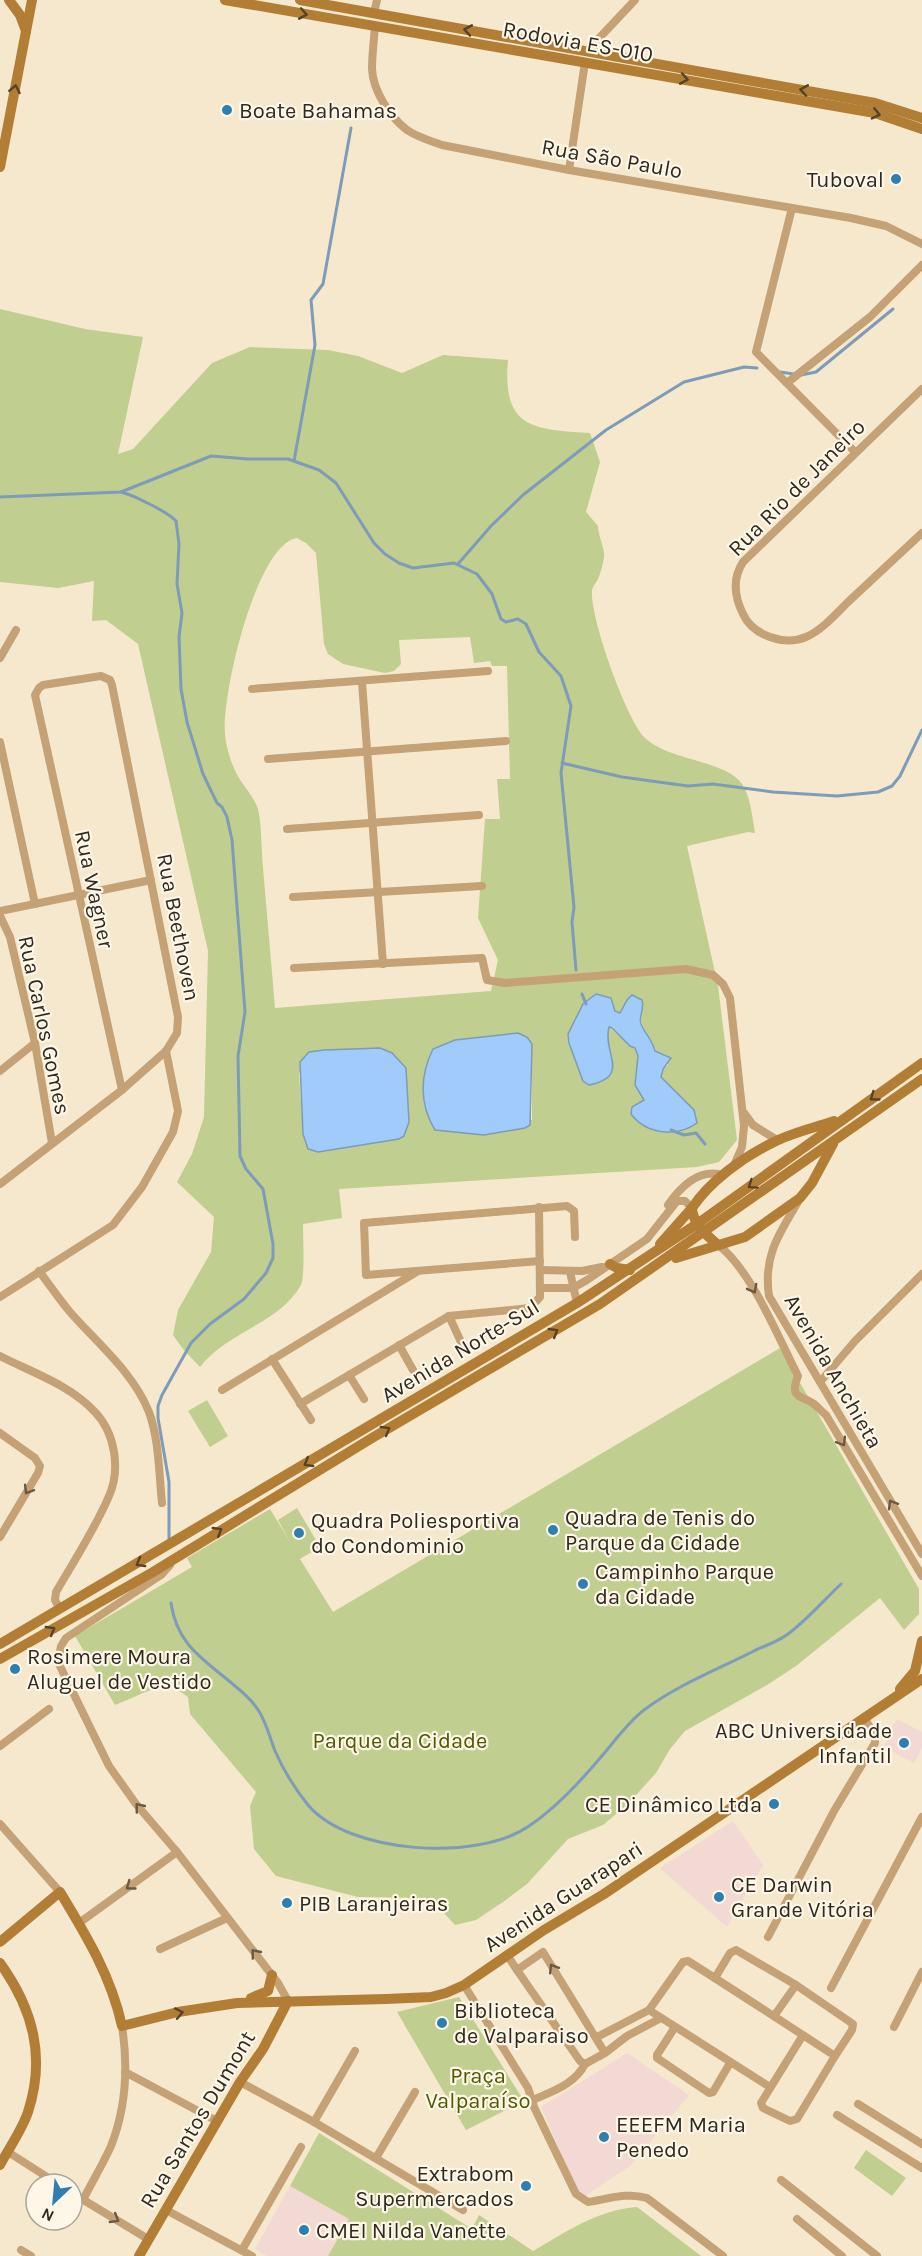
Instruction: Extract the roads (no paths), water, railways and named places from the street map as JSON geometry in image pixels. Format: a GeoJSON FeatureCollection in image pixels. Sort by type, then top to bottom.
{"type":"FeatureCollection","features":[{"type":"Feature","properties":{"kind":"main road"},"geometry":{"type":"LineString","coordinates":[[9,0],[20,15],[27,32]]}},
{"type":"Feature","properties":{"kind":"main road"},"geometry":{"type":"LineString","coordinates":[[0,167],[32,0]]}},
{"type":"Feature","properties":{"kind":"main road","name":"Rodovia ES-010"},"geometry":{"type":"LineString","coordinates":[[225,0],[375,26],[586,56],[875,103],[922,118]]}},
{"type":"Feature","properties":{"kind":"main road","name":"Rodovia ES-010"},"geometry":{"type":"LineString","coordinates":[[300,0],[875,113],[922,129]]}},
{"type":"Feature","properties":{"kind":"main road","name":"Avenida Norte-Sul"},"geometry":{"type":"LineString","coordinates":[[0,1659],[153,1572],[182,1552],[600,1304],[656,1266],[799,1151],[922,1063]]}},
{"type":"Feature","properties":{"kind":"main road","name":"Avenida Norte-Sul"},"geometry":{"type":"LineString","coordinates":[[0,1644],[701,1228],[806,1161],[922,1079]]}},
{"type":"Feature","properties":{"kind":"main road"},"geometry":{"type":"LineString","coordinates":[[649,1257],[705,1191],[727,1172],[777,1140],[846,1117]]}},
{"type":"Feature","properties":{"kind":"main road"},"geometry":{"type":"LineString","coordinates":[[777,1140],[789,1142],[799,1151],[812,1172],[812,1183]]}},
{"type":"Feature","properties":{"kind":"main road"},"geometry":{"type":"LineString","coordinates":[[656,1266],[717,1244],[745,1237],[800,1198],[812,1183],[834,1141]]}},
{"type":"Feature","properties":{"kind":"main road"},"geometry":{"type":"LineString","coordinates":[[692,1208],[701,1228],[717,1244]]}},
{"type":"Feature","properties":{"kind":"main road"},"geometry":{"type":"LineString","coordinates":[[608,1265],[630,1270]]}},
{"type":"Feature","properties":{"kind":"main road","name":"Avenida Guarapari"},"geometry":{"type":"LineString","coordinates":[[892,1698],[915,1671],[922,1641]]}},
{"type":"Feature","properties":{"kind":"main road","name":"Avenida Guarapari"},"geometry":{"type":"LineString","coordinates":[[122,2026],[178,2012],[243,2003],[431,1997],[464,1985],[507,1954],[604,1894],[922,1679]]}},
{"type":"Feature","properties":{"kind":"main road"},"geometry":{"type":"LineString","coordinates":[[0,1942],[60,1892],[105,1971],[116,1998],[122,2026]]}},
{"type":"Feature","properties":{"kind":"main road"},"geometry":{"type":"LineString","coordinates":[[0,1963],[29,2014],[35,2040],[36,2066],[33,2092],[27,2114],[0,2165]]}},
{"type":"Feature","properties":{"kind":"main road"},"geometry":{"type":"LineString","coordinates":[[243,2003],[265,1994],[270,1986],[272,1975]]}},
{"type":"Feature","properties":{"kind":"main road","name":"Rua Santos Dumont"},"geometry":{"type":"LineString","coordinates":[[139,2256],[240,2082],[263,2049],[288,2001]]}},
{"type":"Feature","properties":{"kind":"main road"},"geometry":{"type":"LineString","coordinates":[[260,2002],[279,2018]]}},
{"type":"Feature","properties":{"kind":"street"},"geometry":{"type":"LineString","coordinates":[[375,13],[377,0]]}},
{"type":"Feature","properties":{"kind":"street"},"geometry":{"type":"LineString","coordinates":[[569,170],[586,56],[635,0]]}},
{"type":"Feature","properties":{"kind":"street","name":"Rua São Paulo"},"geometry":{"type":"LineString","coordinates":[[375,26],[373,78],[381,98],[397,121],[408,131],[442,145],[569,170],[886,226],[922,244]]}},
{"type":"Feature","properties":{"kind":"street"},"geometry":{"type":"LineString","coordinates":[[792,208],[756,352],[855,452]]}},
{"type":"Feature","properties":{"kind":"street"},"geometry":{"type":"LineString","coordinates":[[787,383],[870,317],[922,265]]}},
{"type":"Feature","properties":{"kind":"street","name":"Rua Rio de Janeiro"},"geometry":{"type":"LineString","coordinates":[[922,389],[743,562],[736,572],[736,599],[744,617],[768,637],[780,640],[805,637],[832,618],[922,533]]}},
{"type":"Feature","properties":{"kind":"street"},"geometry":{"type":"LineString","coordinates":[[0,658],[16,630]]}},
{"type":"Feature","properties":{"kind":"street"},"geometry":{"type":"LineString","coordinates":[[252,689],[488,671]]}},
{"type":"Feature","properties":{"kind":"street","name":"Rua Beethoven"},"geometry":{"type":"LineString","coordinates":[[0,1184],[122,1090],[166,1051],[177,1033],[178,1017],[110,680],[101,676],[43,685],[35,695]]}},
{"type":"Feature","properties":{"kind":"street"},"geometry":{"type":"LineString","coordinates":[[362,682],[383,964]]}},
{"type":"Feature","properties":{"kind":"street","name":"Rua Wagner"},"geometry":{"type":"LineString","coordinates":[[35,695],[122,1090]]}},
{"type":"Feature","properties":{"kind":"street"},"geometry":{"type":"LineString","coordinates":[[268,759],[506,741]]}},
{"type":"Feature","properties":{"kind":"street"},"geometry":{"type":"LineString","coordinates":[[0,742],[34,904]]}},
{"type":"Feature","properties":{"kind":"street"},"geometry":{"type":"LineString","coordinates":[[287,829],[479,815]]}},
{"type":"Feature","properties":{"kind":"street"},"geometry":{"type":"LineString","coordinates":[[0,911],[151,880]]}},
{"type":"Feature","properties":{"kind":"street"},"geometry":{"type":"LineString","coordinates":[[293,897],[482,885]]}},
{"type":"Feature","properties":{"kind":"street","name":"Rua Carlos Gomes"},"geometry":{"type":"LineString","coordinates":[[0,916],[10,937],[35,1043],[52,1143]]}},
{"type":"Feature","properties":{"kind":"street"},"geometry":{"type":"LineString","coordinates":[[294,968],[482,958],[487,980],[505,983],[686,969],[713,975],[723,984],[730,998],[744,1126],[742,1147],[727,1172],[708,1173],[690,1181],[677,1192],[667,1206],[666,1213]]}},
{"type":"Feature","properties":{"kind":"street"},"geometry":{"type":"LineString","coordinates":[[0,1071],[35,1043]]}},
{"type":"Feature","properties":{"kind":"street"},"geometry":{"type":"LineString","coordinates":[[0,1297],[113,1226],[142,1187],[173,1132],[177,1120],[178,1111],[166,1051]]}},
{"type":"Feature","properties":{"kind":"street"},"geometry":{"type":"LineString","coordinates":[[742,1110],[753,1125],[777,1140]]}},
{"type":"Feature","properties":{"kind":"street","name":"Avenida Anchieta"},"geometry":{"type":"LineString","coordinates":[[800,1198],[772,1247],[769,1258],[769,1296],[922,1554]]}},
{"type":"Feature","properties":{"kind":"street"},"geometry":{"type":"LineString","coordinates":[[541,1288],[573,1288],[647,1239],[674,1203],[680,1200],[692,1208]]}},
{"type":"Feature","properties":{"kind":"street"},"geometry":{"type":"LineString","coordinates":[[540,1261],[366,1275],[364,1222],[567,1206],[573,1209],[575,1237]]}},
{"type":"Feature","properties":{"kind":"street"},"geometry":{"type":"LineString","coordinates":[[300,1404],[449,1316],[530,1308],[539,1300],[541,1288],[538,1207]]}},
{"type":"Feature","properties":{"kind":"street","name":"Avenida Anchieta"},"geometry":{"type":"LineString","coordinates":[[717,1244],[730,1254],[746,1277],[798,1376],[795,1385],[796,1393],[804,1401],[813,1403],[826,1415],[922,1576]]}},
{"type":"Feature","properties":{"kind":"street"},"geometry":{"type":"LineString","coordinates":[[541,1270],[570,1272],[608,1265]]}},
{"type":"Feature","properties":{"kind":"street"},"geometry":{"type":"LineString","coordinates":[[222,1389],[420,1270]]}},
{"type":"Feature","properties":{"kind":"street"},"geometry":{"type":"LineString","coordinates":[[39,1271],[69,1311],[97,1340],[141,1394],[150,1413],[162,1503]]}},
{"type":"Feature","properties":{"kind":"street"},"geometry":{"type":"LineString","coordinates":[[570,1272],[578,1303]]}},
{"type":"Feature","properties":{"kind":"street"},"geometry":{"type":"LineString","coordinates":[[384,1274],[389,1290]]}},
{"type":"Feature","properties":{"kind":"street"},"geometry":{"type":"LineString","coordinates":[[813,1403],[819,1399],[819,1382],[855,1341],[922,1274]]}},
{"type":"Feature","properties":{"kind":"street"},"geometry":{"type":"LineString","coordinates":[[449,1316],[460,1342]]}},
{"type":"Feature","properties":{"kind":"street"},"geometry":{"type":"LineString","coordinates":[[399,1345],[413,1370]]}},
{"type":"Feature","properties":{"kind":"street"},"geometry":{"type":"LineString","coordinates":[[0,1356],[66,1389],[95,1411],[109,1433],[116,1459],[110,1494],[56,1592],[55,1600],[60,1609]]}},
{"type":"Feature","properties":{"kind":"street"},"geometry":{"type":"LineString","coordinates":[[272,1359],[311,1420]]}},
{"type":"Feature","properties":{"kind":"street"},"geometry":{"type":"LineString","coordinates":[[798,1376],[807,1373],[819,1382]]}},
{"type":"Feature","properties":{"kind":"street"},"geometry":{"type":"LineString","coordinates":[[349,1375],[364,1399]]}},
{"type":"Feature","properties":{"kind":"street"},"geometry":{"type":"LineString","coordinates":[[0,1433],[35,1458],[40,1466],[0,1537]]}},
{"type":"Feature","properties":{"kind":"street"},"geometry":{"type":"LineString","coordinates":[[182,1552],[161,1575],[66,1638],[61,1646],[58,1662],[109,1766],[136,1804],[177,1852],[282,1988],[288,2001]]}},
{"type":"Feature","properties":{"kind":"street"},"geometry":{"type":"LineString","coordinates":[[0,1746],[49,1709]]}},
{"type":"Feature","properties":{"kind":"street"},"geometry":{"type":"LineString","coordinates":[[768,1937],[834,1811],[875,1743],[875,1736],[864,1717]]}},
{"type":"Feature","properties":{"kind":"street"},"geometry":{"type":"LineString","coordinates":[[831,1988],[922,1817]]}},
{"type":"Feature","properties":{"kind":"street"},"geometry":{"type":"LineString","coordinates":[[0,1824],[60,1892]]}},
{"type":"Feature","properties":{"kind":"street"},"geometry":{"type":"LineString","coordinates":[[79,1923],[177,1852]]}},
{"type":"Feature","properties":{"kind":"street"},"geometry":{"type":"LineString","coordinates":[[160,1949],[227,1918]]}},
{"type":"Feature","properties":{"kind":"street"},"geometry":{"type":"LineString","coordinates":[[533,1938],[605,2053]]}},
{"type":"Feature","properties":{"kind":"street"},"geometry":{"type":"LineString","coordinates":[[714,1978],[730,1953],[736,1950],[796,1985],[853,2024],[852,2030],[797,2119],[793,2121],[762,2106],[770,2087],[803,2034]]}},
{"type":"Feature","properties":{"kind":"street"},"geometry":{"type":"LineString","coordinates":[[518,1970],[543,1952]]}},
{"type":"Feature","properties":{"kind":"street"},"geometry":{"type":"LineString","coordinates":[[507,1954],[580,2061],[585,2064]]}},
{"type":"Feature","properties":{"kind":"street"},"geometry":{"type":"LineString","coordinates":[[597,2037],[649,2010],[685,1961],[835,2056]]}},
{"type":"Feature","properties":{"kind":"street"},"geometry":{"type":"LineString","coordinates":[[894,2027],[922,1972]]}},
{"type":"Feature","properties":{"kind":"street"},"geometry":{"type":"LineString","coordinates":[[464,1985],[528,2088],[534,2107],[571,2187],[581,2199],[588,2202],[637,2195],[647,2198],[723,2256]]}},
{"type":"Feature","properties":{"kind":"street"},"geometry":{"type":"LineString","coordinates":[[774,2016],[796,1985]]}},
{"type":"Feature","properties":{"kind":"street"},"geometry":{"type":"LineString","coordinates":[[649,2010],[770,2087]]}},
{"type":"Feature","properties":{"kind":"street"},"geometry":{"type":"LineString","coordinates":[[533,2100],[570,2082],[581,2072],[585,2064],[605,2053],[627,2036],[661,2018]]}},
{"type":"Feature","properties":{"kind":"street"},"geometry":{"type":"LineString","coordinates":[[84,2198],[110,2147],[122,2105],[125,2072],[122,2026]]}},
{"type":"Feature","properties":{"kind":"street"},"geometry":{"type":"LineString","coordinates":[[675,2027],[657,2058],[709,2093],[713,2092],[730,2063]]}},
{"type":"Feature","properties":{"kind":"street"},"geometry":{"type":"LineString","coordinates":[[314,2122],[355,2051]]}},
{"type":"Feature","properties":{"kind":"street"},"geometry":{"type":"LineString","coordinates":[[125,2072],[218,2121]]}},
{"type":"Feature","properties":{"kind":"street"},"geometry":{"type":"LineString","coordinates":[[240,2082],[314,2122],[464,2210]]}},
{"type":"Feature","properties":{"kind":"street"},"geometry":{"type":"LineString","coordinates":[[376,2158],[415,2092]]}},
{"type":"Feature","properties":{"kind":"street"},"geometry":{"type":"LineString","coordinates":[[858,2104],[922,2144]]}},
{"type":"Feature","properties":{"kind":"street"},"geometry":{"type":"LineString","coordinates":[[837,2115],[922,2168]]}},
{"type":"Feature","properties":{"kind":"street"},"geometry":{"type":"LineString","coordinates":[[242,2250],[301,2147]]}},
{"type":"Feature","properties":{"kind":"street"},"geometry":{"type":"LineString","coordinates":[[8,2151],[40,2172]]}},
{"type":"Feature","properties":{"kind":"street"},"geometry":{"type":"LineString","coordinates":[[781,2180],[877,2256]]}},
{"type":"Feature","properties":{"kind":"street"},"geometry":{"type":"LineString","coordinates":[[84,2201],[148,2239]]}},
{"type":"Feature","properties":{"kind":"street"},"geometry":{"type":"LineString","coordinates":[[166,2210],[252,2256]]}},
{"type":"Feature","properties":{"kind":"street"},"geometry":{"type":"LineString","coordinates":[[797,2218],[842,2256]]}},
{"type":"Feature","properties":{"kind":"street"},"geometry":{"type":"LineString","coordinates":[[21,2250],[31,2256]]}},
{"type":"Feature","properties":{"kind":"water"},"geometry":{"type":"Polygon","coordinates":[[[596,994],[611,998],[615,1011],[620,1013],[632,995],[642,1000],[640,1021],[643,1028],[655,1051],[671,1058],[663,1069],[661,1077],[694,1110],[697,1123],[680,1131],[662,1132],[637,1121],[631,1114],[632,1107],[644,1100],[635,1085],[638,1056],[635,1048],[612,1028],[609,1027],[608,1037],[612,1062],[609,1076],[589,1085],[583,1081],[568,1034],[583,1004],[596,994]]]}},
{"type":"Feature","properties":{"kind":"water"},"geometry":{"type":"Polygon","coordinates":[[[518,1033],[527,1037],[532,1044],[530,1125],[525,1128],[484,1135],[435,1130],[426,1110],[423,1090],[426,1069],[433,1049],[455,1040],[518,1033]]]}},
{"type":"Feature","properties":{"kind":"water"},"geometry":{"type":"Polygon","coordinates":[[[380,1048],[392,1053],[406,1068],[409,1122],[404,1136],[399,1139],[318,1152],[308,1149],[303,1134],[300,1062],[309,1052],[380,1048]]]}},
{"type":"Feature","properties":{"kind":"waterway"},"geometry":{"type":"LineString","coordinates":[[294,461],[315,345],[311,300],[323,284],[351,128]]}},
{"type":"Feature","properties":{"kind":"waterway"},"geometry":{"type":"LineString","coordinates":[[780,372],[801,375],[816,372],[893,309]]}},
{"type":"Feature","properties":{"kind":"waterway"},"geometry":{"type":"LineString","coordinates":[[458,564],[491,526],[523,495],[606,430],[684,382],[744,367],[757,368]]}},
{"type":"Feature","properties":{"kind":"waterway"},"geometry":{"type":"LineString","coordinates":[[0,497],[121,492],[211,456],[288,459],[319,470],[336,483],[374,543],[399,563],[413,568],[454,563],[477,574],[492,594],[501,619],[506,622],[518,619],[526,624],[539,652],[561,676],[571,706],[561,773],[574,907],[572,922],[576,970]]}},
{"type":"Feature","properties":{"kind":"waterway"},"geometry":{"type":"LineString","coordinates":[[121,492],[150,504],[176,521],[179,544],[177,584],[182,613],[179,637],[181,689],[187,722],[203,774],[217,803],[227,817],[232,840],[245,1012],[238,1056],[240,1156],[246,1169],[263,1189],[273,1244],[273,1258],[266,1273],[244,1299],[210,1324],[191,1343],[158,1406],[169,1482],[169,1541]]}},
{"type":"Feature","properties":{"kind":"waterway"},"geometry":{"type":"LineString","coordinates":[[562,763],[622,777],[688,786],[713,784],[773,792],[837,796],[878,792],[892,786],[900,776],[922,730]]}},
{"type":"Feature","properties":{"kind":"waterway"},"geometry":{"type":"LineString","coordinates":[[582,994],[586,1004]]}},
{"type":"Feature","properties":{"kind":"waterway"},"geometry":{"type":"LineString","coordinates":[[671,1130],[684,1135],[696,1133],[705,1144]]}},
{"type":"Feature","properties":{"kind":"waterway"},"geometry":{"type":"LineString","coordinates":[[171,1603],[179,1630],[194,1651],[246,1695],[258,1709],[282,1765],[308,1805],[327,1821],[353,1834],[382,1843],[447,1848],[479,1845],[507,1837],[529,1826],[567,1794],[644,1710],[683,1686],[784,1637],[802,1623],[841,1584]]}},
{"type":"Feature","properties":{"kind":"place","name":"Boate Bahamas"},"geometry":{"type":"Point","coordinates":[227,110]}},
{"type":"Feature","properties":{"kind":"place","name":"Tuboval"},"geometry":{"type":"Point","coordinates":[896,179]}},
{"type":"Feature","properties":{"kind":"place","name":"Quadra de Tenis do Parque da Cidade"},"geometry":{"type":"Point","coordinates":[553,1530]}},
{"type":"Feature","properties":{"kind":"place","name":"Quadra Poliesportiva do Condominio"},"geometry":{"type":"Point","coordinates":[299,1533]}},
{"type":"Feature","properties":{"kind":"place","name":"Campinho Parque da Cidade"},"geometry":{"type":"Point","coordinates":[583,1584]}},
{"type":"Feature","properties":{"kind":"place","name":"Rosimere Moura Aluguel de Vestido"},"geometry":{"type":"Point","coordinates":[15,1669]}},
{"type":"Feature","properties":{"kind":"place","name":"ABC Universidade Infantil"},"geometry":{"type":"Point","coordinates":[904,1743]}},
{"type":"Feature","properties":{"kind":"place","name":"CE Dinâmico Ltda"},"geometry":{"type":"Point","coordinates":[774,1804]}},
{"type":"Feature","properties":{"kind":"place","name":"CE Darwin Grande Vitória"},"geometry":{"type":"Point","coordinates":[719,1897]}},
{"type":"Feature","properties":{"kind":"place","name":"PIB Laranjeiras"},"geometry":{"type":"Point","coordinates":[287,1903]}},
{"type":"Feature","properties":{"kind":"place","name":"Biblioteca de Valparaiso"},"geometry":{"type":"Point","coordinates":[442,2023]}},
{"type":"Feature","properties":{"kind":"place","name":"EEEFM Maria Penedo"},"geometry":{"type":"Point","coordinates":[604,2137]}},
{"type":"Feature","properties":{"kind":"place","name":"Extrabom Supermercados"},"geometry":{"type":"Point","coordinates":[526,2186]}},
{"type":"Feature","properties":{"kind":"place","name":"CMEI Nilda Vanette"},"geometry":{"type":"Point","coordinates":[304,2230]}},
{"type":"Feature","properties":{"kind":"park label","name":"Parque da Cidade"},"geometry":{"type":"Point","coordinates":[400,1740]}},
{"type":"Feature","properties":{"kind":"park label","name":"Praça Valparaíso"},"geometry":{"type":"Point","coordinates":[478,2088]}}]}
